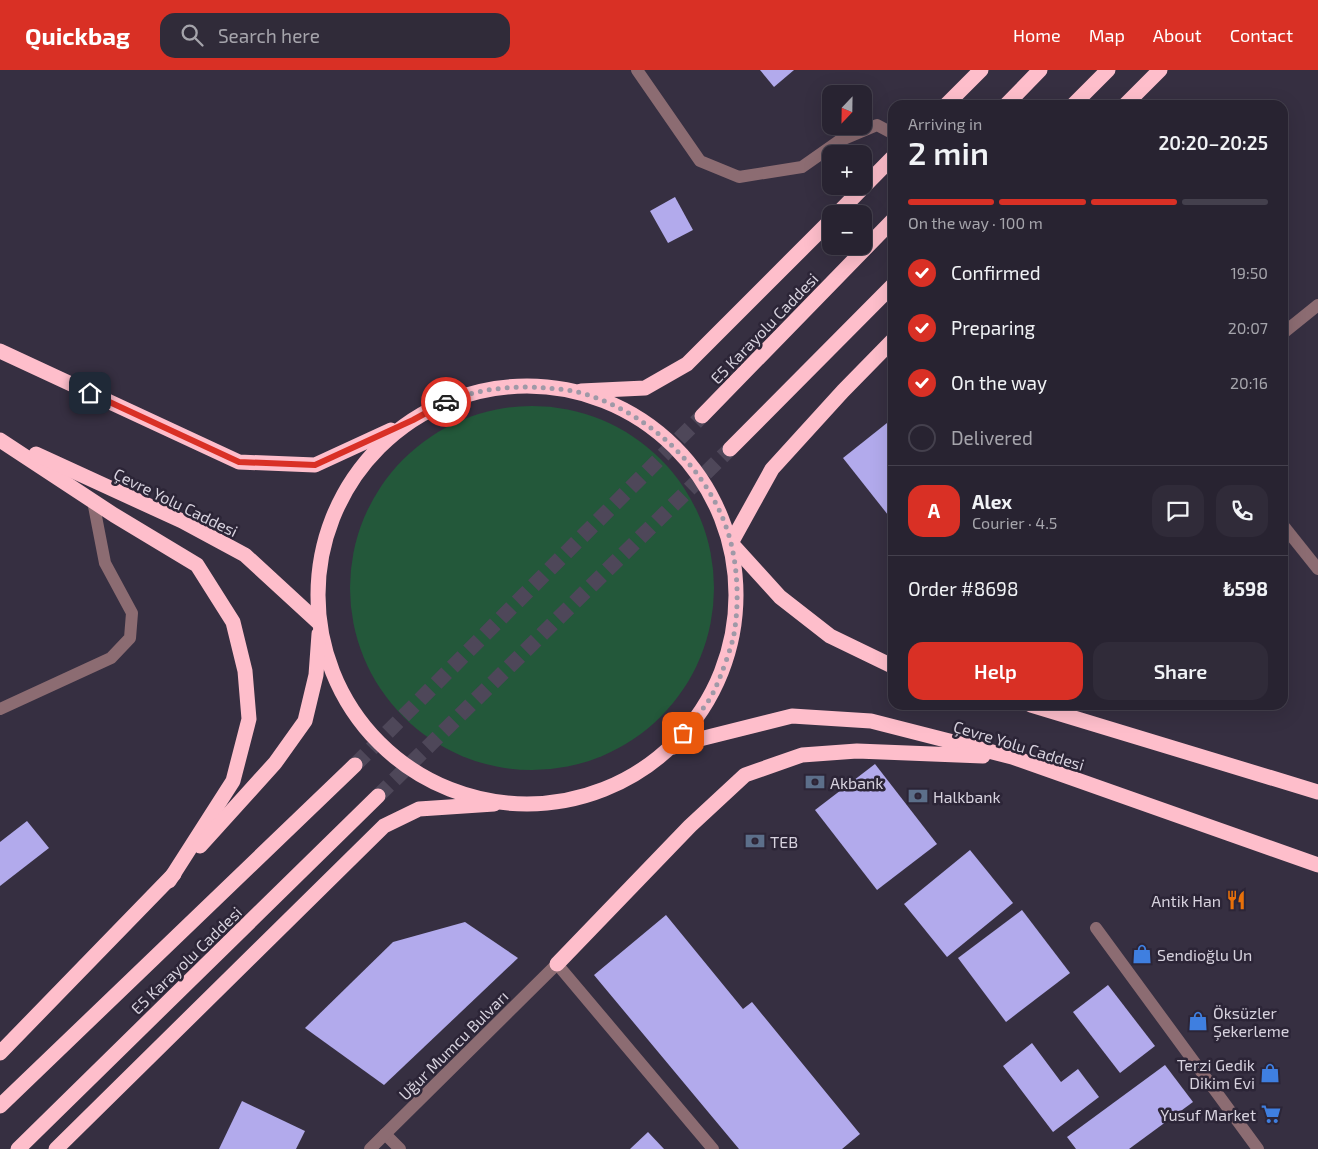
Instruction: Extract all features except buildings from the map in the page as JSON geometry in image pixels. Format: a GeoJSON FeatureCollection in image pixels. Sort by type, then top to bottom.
{"type":"FeatureCollection","features":[{"type":"Feature","properties":{"kind":"highway"},"geometry":{"type":"LineString","coordinates":[[951,100],[981,70]]}},
{"type":"Feature","properties":{"kind":"highway"},"geometry":{"type":"LineString","coordinates":[[1011,100],[1040,70]]}},
{"type":"Feature","properties":{"kind":"highway"},"geometry":{"type":"LineString","coordinates":[[1078,100],[1108,70]]}},
{"type":"Feature","properties":{"kind":"highway"},"geometry":{"type":"LineString","coordinates":[[1130,100],[1160,70]]}},
{"type":"Feature","properties":{"kind":"highway"},"geometry":{"type":"LineString","coordinates":[[846,205],[888,162]]}},
{"type":"Feature","properties":{"kind":"highway","name":"E5 Karayolu Caddesi"},"geometry":{"type":"LineString","coordinates":[[702,416],[888,225]]}},
{"type":"Feature","properties":{"kind":"highway"},"geometry":{"type":"LineString","coordinates":[[0,351],[239,462],[315,465],[413,420],[449,401],[488,390],[530,386],[572,391],[645,388],[687,364],[822,229]]}},
{"type":"Feature","properties":{"kind":"highway"},"geometry":{"type":"LineString","coordinates":[[730,449],[888,290]]}},
{"type":"Feature","properties":{"kind":"highway"},"geometry":{"type":"LineString","coordinates":[[731,543],[772,468],[842,391],[888,345]]}},
{"type":"Feature","properties":{"kind":"highway"},"geometry":{"type":"LineString","coordinates":[[56,1149],[384,826],[419,809],[563,802],[617,785],[673,747],[714,692],[734,635],[737,589],[731,543],[714,500],[688,461],[645,422],[610,404],[572,391]]}},
{"type":"Feature","properties":{"kind":"highway"},"geometry":{"type":"LineString","coordinates":[[0,1053],[169,881],[275,763],[305,721],[316,675],[321,556],[336,510],[359,470],[384,442],[413,420]]}},
{"type":"Feature","properties":{"kind":"highway"},"geometry":{"type":"LineString","coordinates":[[0,439],[93,501],[196,565],[233,622],[245,671],[249,719],[233,781],[169,881]]}},
{"type":"Feature","properties":{"kind":"highway","name":"Çevre Yolu Caddesi"},"geometry":{"type":"LineString","coordinates":[[0,439],[182,521],[245,556],[319,623]]}},
{"type":"Feature","properties":{"kind":"highway"},"geometry":{"type":"LineString","coordinates":[[731,543],[780,597],[830,636],[888,664]]}},
{"type":"Feature","properties":{"kind":"highway"},"geometry":{"type":"LineString","coordinates":[[319,623],[337,683],[371,734],[401,763],[437,784],[506,804]]}},
{"type":"Feature","properties":{"kind":"highway"},"geometry":{"type":"LineString","coordinates":[[1047,710],[1318,792]]}},
{"type":"Feature","properties":{"kind":"highway","name":"Çevre Yolu Caddesi"},"geometry":{"type":"LineString","coordinates":[[673,747],[792,716],[870,721],[1012,757],[1318,865]]}},
{"type":"Feature","properties":{"kind":"highway"},"geometry":{"type":"LineString","coordinates":[[557,964],[690,826],[745,775],[802,755],[812,754],[857,751],[1012,757]]}},
{"type":"Feature","properties":{"kind":"highway","name":"E5 Karayolu Caddesi"},"geometry":{"type":"LineString","coordinates":[[0,1106],[356,765]]}},
{"type":"Feature","properties":{"kind":"highway","name":"E5 Karayolu Caddesi"},"geometry":{"type":"LineString","coordinates":[[18,1149],[378,796]]}},
{"type":"Feature","properties":{"kind":"street"},"geometry":{"type":"LineString","coordinates":[[637,70],[700,161],[740,177],[802,167],[839,140],[877,125],[888,131]]}},
{"type":"Feature","properties":{"kind":"street"},"geometry":{"type":"LineString","coordinates":[[1288,329],[1318,305]]}},
{"type":"Feature","properties":{"kind":"street"},"geometry":{"type":"LineString","coordinates":[[0,709],[111,658],[130,638],[132,613],[105,563],[93,501]]}},
{"type":"Feature","properties":{"kind":"street"},"geometry":{"type":"LineString","coordinates":[[1288,532],[1318,569]]}},
{"type":"Feature","properties":{"kind":"street"},"geometry":{"type":"LineString","coordinates":[[1096,928],[1258,1149]]}},
{"type":"Feature","properties":{"kind":"street"},"geometry":{"type":"LineString","coordinates":[[557,964],[713,1149]]}},
{"type":"Feature","properties":{"kind":"street","name":"Uğur Mumcu Bulvarı"},"geometry":{"type":"LineString","coordinates":[[370,1149],[557,964]]}},
{"type":"Feature","properties":{"kind":"street"},"geometry":{"type":"LineString","coordinates":[[385,1134],[400,1149]]}},
{"type":"Feature","properties":{"kind":"green space"},"geometry":{"type":"Polygon","coordinates":[[[532,406],[568,409],[602,420],[618,427],[648,447],[661,459],[673,472],[693,502],[700,518],[711,552],[714,588],[711,624],[700,658],[693,674],[673,704],[661,717],[648,729],[618,749],[602,756],[568,767],[532,770],[496,767],[462,756],[446,749],[416,729],[403,717],[391,704],[371,674],[364,658],[353,624],[350,588],[353,552],[364,518],[371,502],[391,472],[403,459],[416,447],[446,427],[462,420],[496,409],[532,406]]]}},
{"type":"Feature","properties":{"kind":"tunnel"},"geometry":{"type":"LineString","coordinates":[[355,765],[702,416]]}},
{"type":"Feature","properties":{"kind":"tunnel"},"geometry":{"type":"LineString","coordinates":[[378,796],[730,449]]}},
{"type":"Feature","properties":{"kind":"way so far"},"geometry":{"type":"LineString","coordinates":[[446,402],[488,390],[530,386],[572,391],[610,404],[645,422],[688,461],[714,500],[731,543],[737,589],[734,635],[714,692],[683,733]]}},
{"type":"Feature","properties":{"kind":"place","name":"Akbank"},"geometry":{"type":"Point","coordinates":[815,782]}},
{"type":"Feature","properties":{"kind":"place","name":"Halkbank"},"geometry":{"type":"Point","coordinates":[918,796]}},
{"type":"Feature","properties":{"kind":"place","name":"TEB"},"geometry":{"type":"Point","coordinates":[755,841]}},
{"type":"Feature","properties":{"kind":"place","name":"Antik Han"},"geometry":{"type":"Point","coordinates":[1236,900]}},
{"type":"Feature","properties":{"kind":"place","name":"Sendioğlu Un"},"geometry":{"type":"Point","coordinates":[1142,954]}},
{"type":"Feature","properties":{"kind":"place","name":"Öksüzler Şekerleme"},"geometry":{"type":"Point","coordinates":[1198,1021]}},
{"type":"Feature","properties":{"kind":"place","name":"Terzi Gedik Dikim Evi"},"geometry":{"type":"Point","coordinates":[1270,1073]}},
{"type":"Feature","properties":{"kind":"place","name":"Yusuf Market"},"geometry":{"type":"Point","coordinates":[1271,1114]}},
{"type":"Feature","properties":{"kind":"route"},"geometry":{"type":"LineString","coordinates":[[90,393],[239,462],[315,465],[413,420],[446,402]]}}]}
